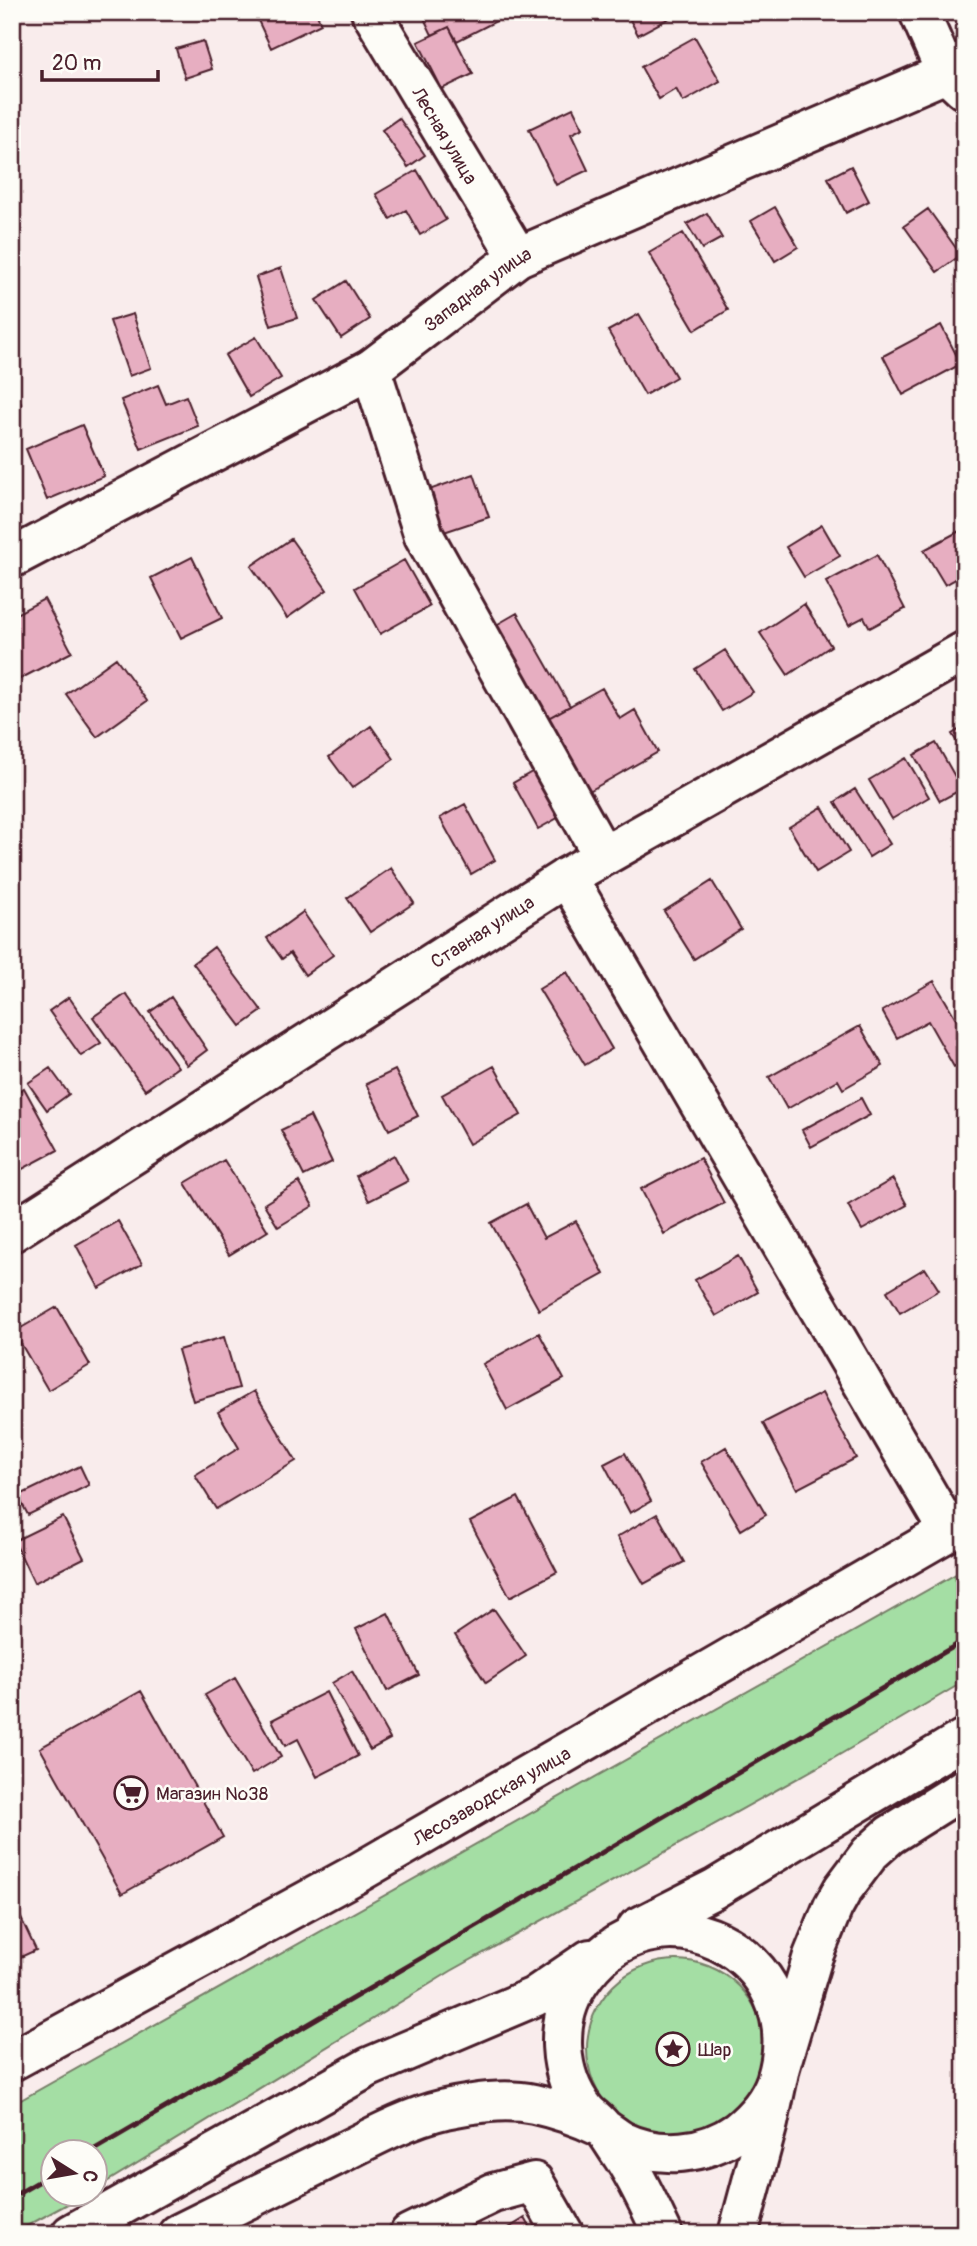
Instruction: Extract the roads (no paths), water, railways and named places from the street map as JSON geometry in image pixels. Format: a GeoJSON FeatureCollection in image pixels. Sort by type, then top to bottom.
{"type":"FeatureCollection","features":[{"type":"Feature","properties":{"kind":"street","name":"Лесная улица"},"geometry":{"type":"LineString","coordinates":[[371,12],[518,257]]}},
{"type":"Feature","properties":{"kind":"street"},"geometry":{"type":"LineString","coordinates":[[919,12],[959,75]]}},
{"type":"Feature","properties":{"kind":"street","name":"Западная улица"},"geometry":{"type":"LineString","coordinates":[[12,558],[371,369],[518,257],[959,75]]}},
{"type":"Feature","properties":{"kind":"street"},"geometry":{"type":"LineString","coordinates":[[371,369],[424,536],[603,856]]}},
{"type":"Feature","properties":{"kind":"street","name":"Ставная улица"},"geometry":{"type":"LineString","coordinates":[[12,1232],[567,877],[965,651]]}},
{"type":"Feature","properties":{"kind":"street"},"geometry":{"type":"LineString","coordinates":[[567,877],[957,1526]]}},
{"type":"Feature","properties":{"kind":"street","name":"Лесозаводская улица"},"geometry":{"type":"LineString","coordinates":[[12,2062],[368,1867],[957,1526]]}},
{"type":"Feature","properties":{"kind":"street"},"geometry":{"type":"LineString","coordinates":[[965,1738],[714,1889],[639,1925],[592,1964],[577,1986],[566,2010],[562,2036],[563,2062],[572,2087],[585,2110],[622,2141],[665,2152],[687,2152],[709,2146],[729,2137],[747,2124],[774,2088],[813,1956],[843,1889],[870,1853],[890,1835],[965,1788]]}},
{"type":"Feature","properties":{"kind":"street"},"geometry":{"type":"LineString","coordinates":[[71,2234],[369,2067],[534,1997],[592,1958],[634,1937],[657,1931],[705,1935],[726,1944],[746,1958],[762,1976],[774,1996],[782,2020],[780,2067],[738,2234]]}},
{"type":"Feature","properties":{"kind":"street"},"geometry":{"type":"LineString","coordinates":[[178,2234],[399,2124],[443,2109],[515,2101],[575,2115],[604,2128],[629,2166],[663,2234]]}},
{"type":"Feature","properties":{"kind":"street"},"geometry":{"type":"LineString","coordinates":[[409,2234],[493,2193],[534,2182],[564,2234]]}},
{"type":"Feature","properties":{"kind":"railway"},"geometry":{"type":"LineString","coordinates":[[108,2141],[965,1640]]}},
{"type":"Feature","properties":{"kind":"railway"},"geometry":{"type":"LineString","coordinates":[[12,2197],[38,2182]]}},
{"type":"Feature","properties":{"kind":"place","name":"Магазин №38"},"geometry":{"type":"Point","coordinates":[131,1793]}},
{"type":"Feature","properties":{"kind":"place","name":"Шар"},"geometry":{"type":"Point","coordinates":[673,2049]}}]}
